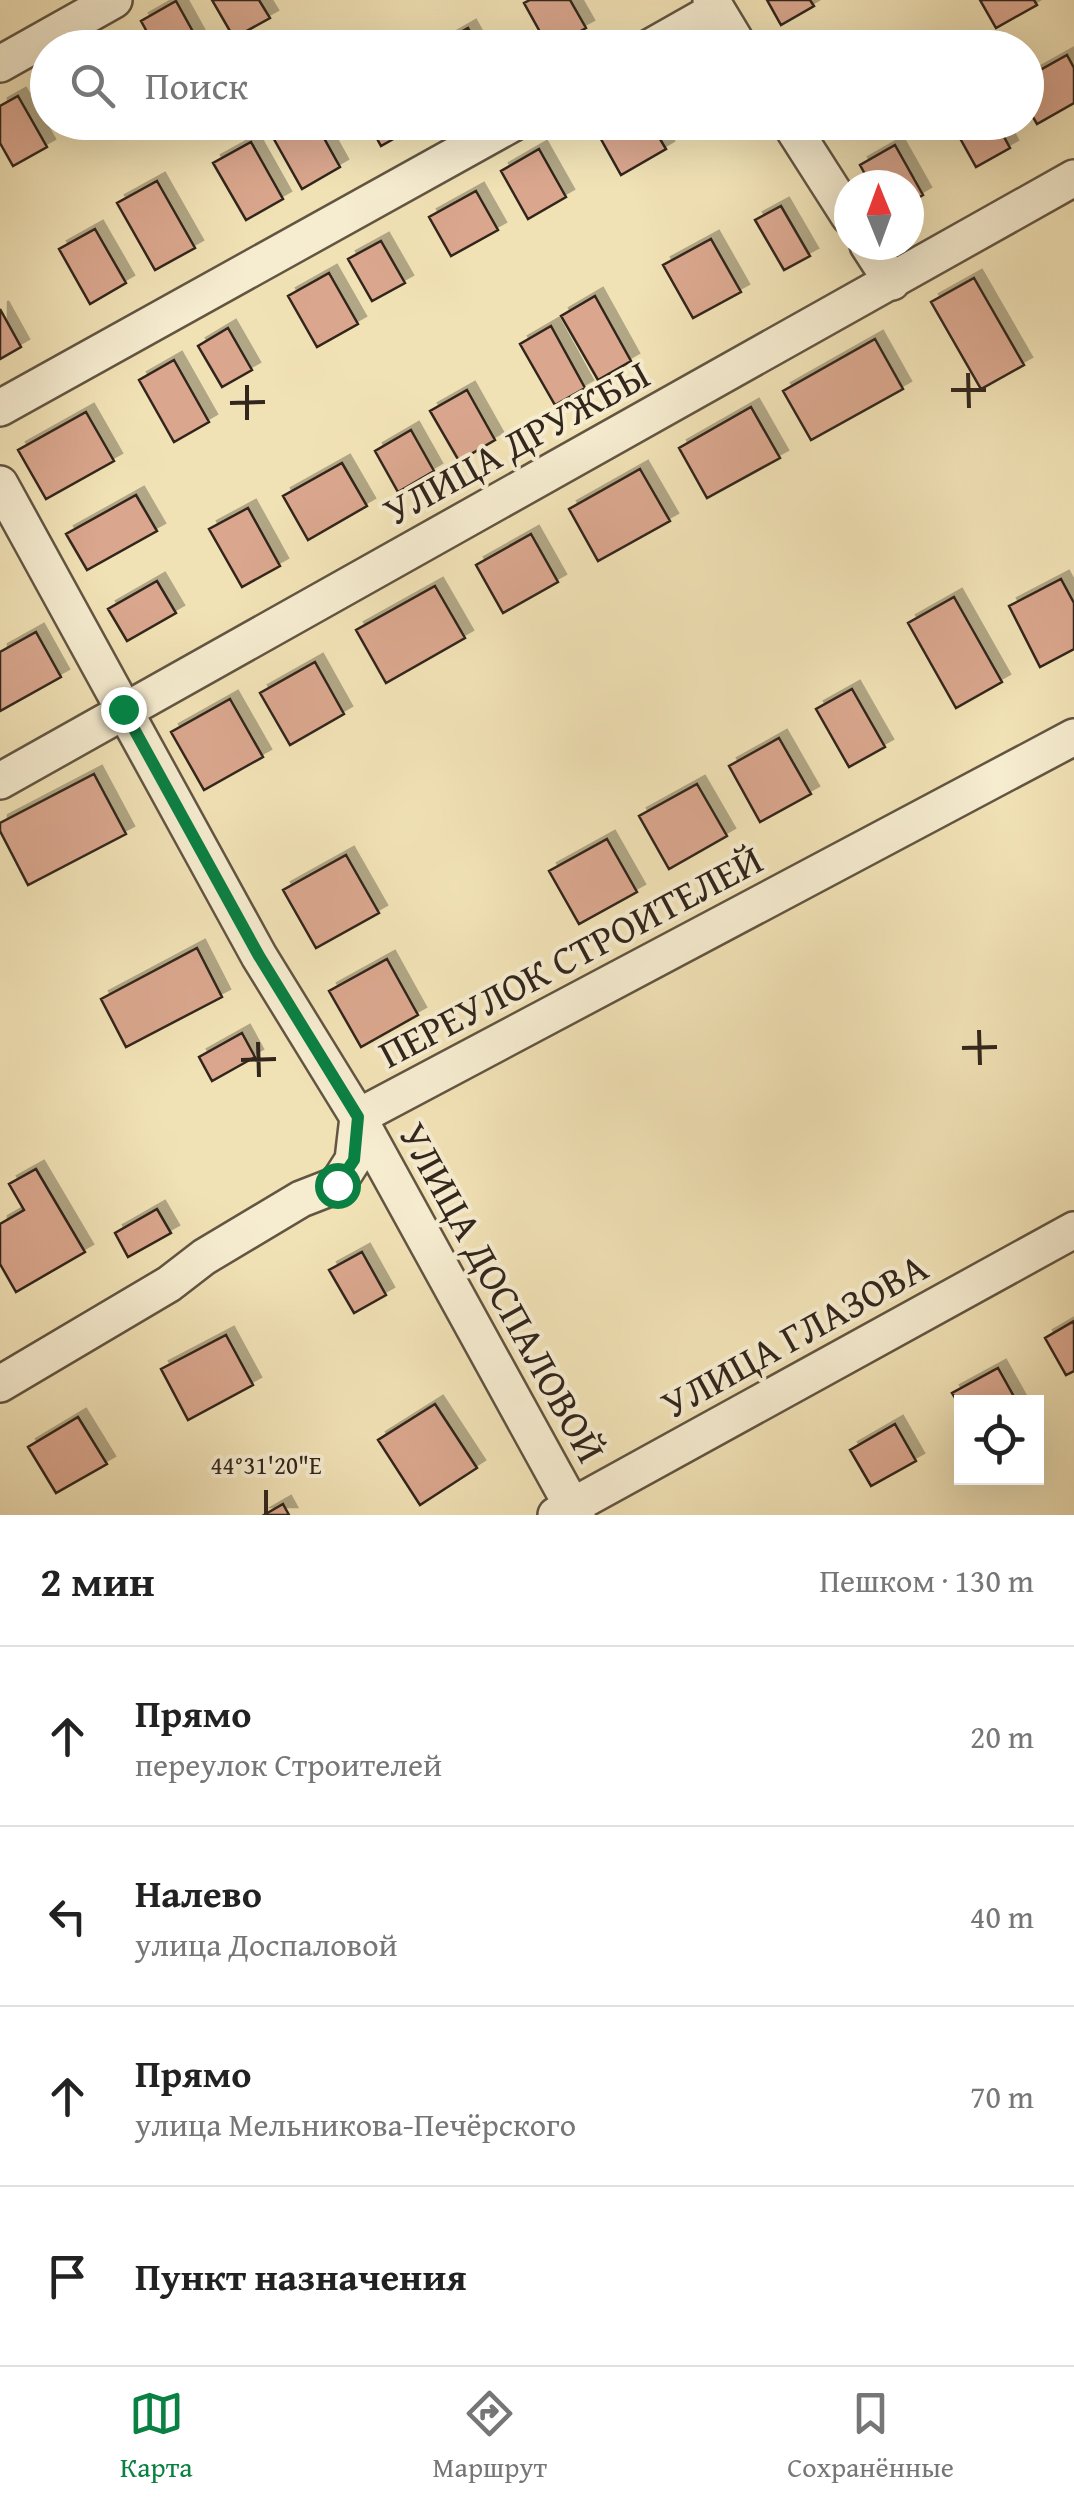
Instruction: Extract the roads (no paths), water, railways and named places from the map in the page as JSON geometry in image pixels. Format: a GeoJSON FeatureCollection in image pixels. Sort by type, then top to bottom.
{"type":"FeatureCollection","features":[{"type":"Feature","properties":{"kind":"street"},"geometry":{"type":"LineString","coordinates":[[61,30],[114,0]]}},
{"type":"Feature","properties":{"kind":"street"},"geometry":{"type":"LineString","coordinates":[[676,30],[714,5],[729,30]]}},
{"type":"Feature","properties":{"kind":"street"},"geometry":{"type":"LineString","coordinates":[[0,64],[30,47]]}},
{"type":"Feature","properties":{"kind":"street"},"geometry":{"type":"LineString","coordinates":[[0,408],[483,140]]}},
{"type":"Feature","properties":{"kind":"street"},"geometry":{"type":"LineString","coordinates":[[800,140],[834,192]]}},
{"type":"Feature","properties":{"kind":"street","name":"УЛИЦА ДРУЖБЫ"},"geometry":{"type":"LineString","coordinates":[[0,780],[1074,178]]}},
{"type":"Feature","properties":{"kind":"street"},"geometry":{"type":"LineString","coordinates":[[878,260],[892,282]]}},
{"type":"Feature","properties":{"kind":"street","name":"УЛИЦА ДОСПАЛОВОЙ"},"geometry":{"type":"LineString","coordinates":[[0,484],[259,956],[358,1117],[568,1512]]}},
{"type":"Feature","properties":{"kind":"street","name":"ПЕРЕУЛОК СТРОИТЕЛЕЙ"},"geometry":{"type":"LineString","coordinates":[[0,1384],[169,1284],[204,1257],[301,1199],[337,1185],[354,1160],[358,1117],[1074,736]]}},
{"type":"Feature","properties":{"kind":"street","name":"УЛИЦА ГЛАЗОВА"},"geometry":{"type":"LineString","coordinates":[[568,1512],[1074,1230]]}}]}
